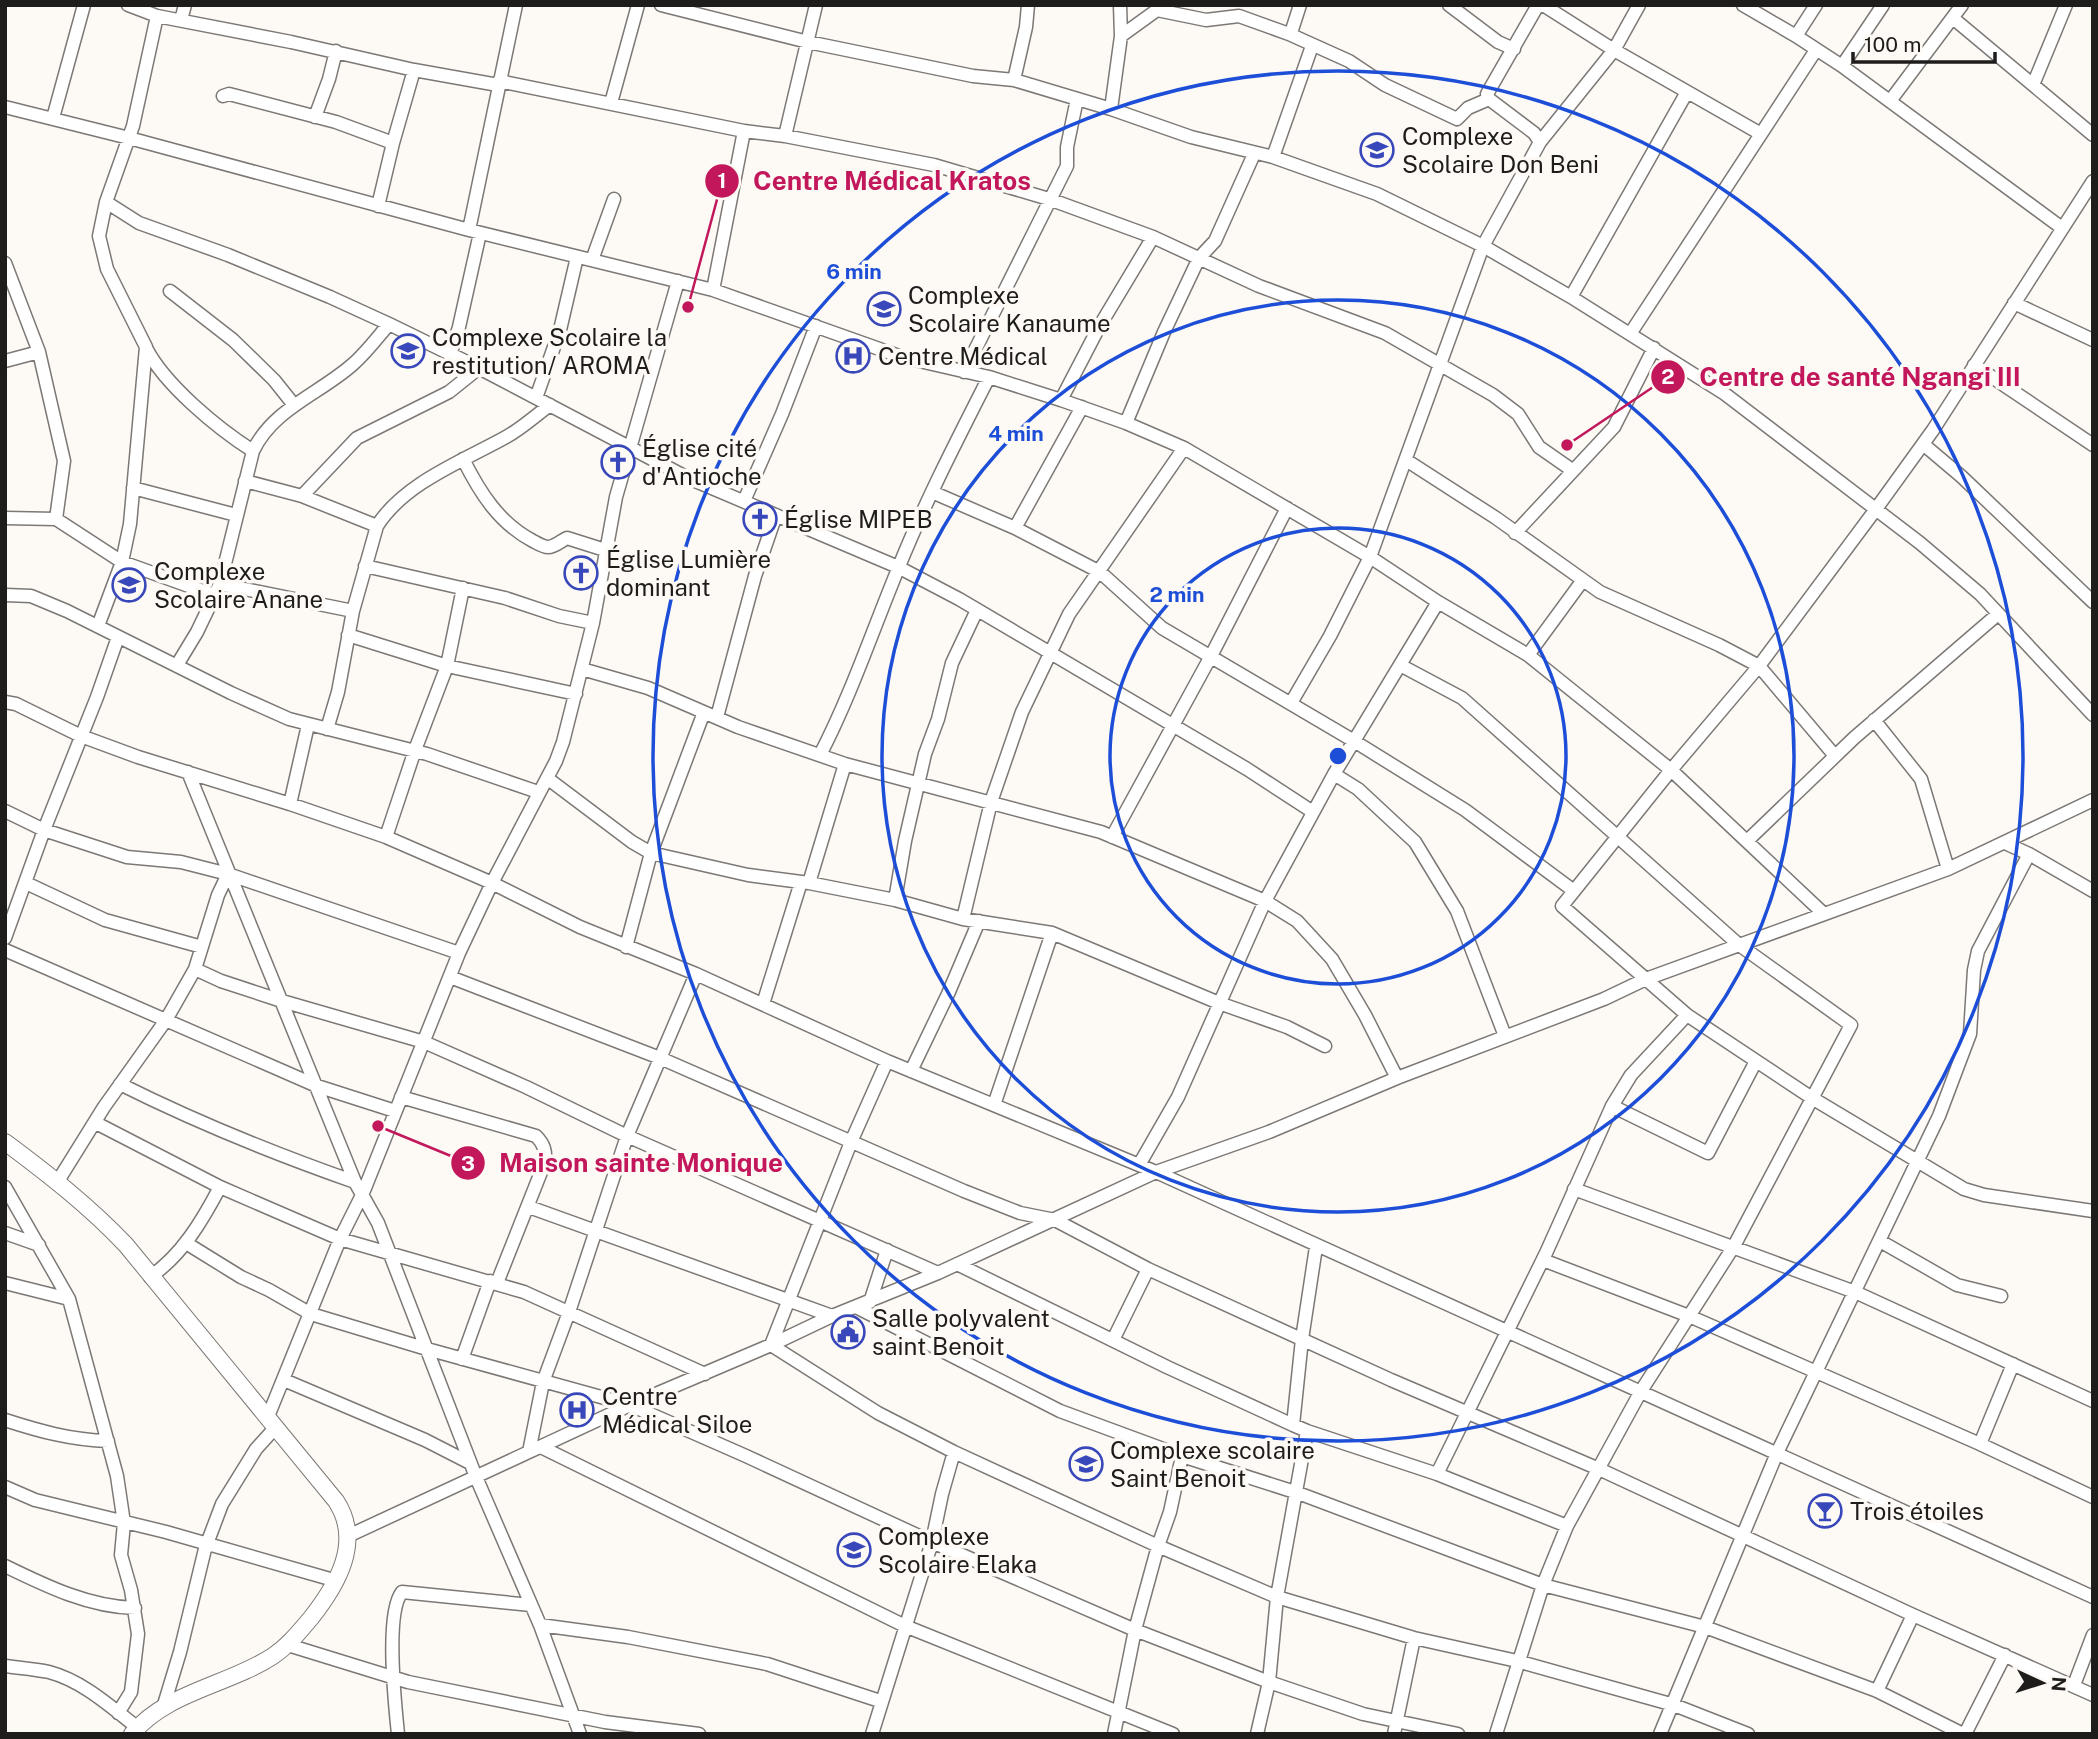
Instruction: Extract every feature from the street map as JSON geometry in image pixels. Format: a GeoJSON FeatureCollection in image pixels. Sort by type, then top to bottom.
{"type":"FeatureCollection","features":[{"type":"Feature","properties":{"kind":"main road"},"geometry":{"type":"LineString","coordinates":[[5,1142],[58,1181],[126,1245],[150,1278],[343,1512],[348,1536],[346,1556],[337,1581],[288,1645],[251,1668],[163,1708],[135,1731]]}},
{"type":"Feature","properties":{"kind":"street"},"geometry":{"type":"LineString","coordinates":[[53,118],[84,5]]}},
{"type":"Feature","properties":{"kind":"street"},"geometry":{"type":"LineString","coordinates":[[128,5],[157,16],[336,51],[414,70],[611,103],[744,131],[785,136],[934,165],[1049,199],[1153,237],[1259,286],[1385,333],[1493,395],[1513,410],[1539,447],[1572,470]]}},
{"type":"Feature","properties":{"kind":"street"},"geometry":{"type":"LineString","coordinates":[[181,20],[185,5]]}},
{"type":"Feature","properties":{"kind":"street"},"geometry":{"type":"LineString","coordinates":[[450,355],[459,327],[499,83],[516,5]]}},
{"type":"Feature","properties":{"kind":"street"},"geometry":{"type":"LineString","coordinates":[[611,103],[638,5]]}},
{"type":"Feature","properties":{"kind":"street"},"geometry":{"type":"LineString","coordinates":[[661,5],[808,42],[973,75],[1014,80],[1111,109],[1191,137],[1272,157],[1377,194],[1483,246],[1654,348],[1744,408],[1876,509],[1960,577],[2093,715]]}},
{"type":"Feature","properties":{"kind":"street"},"geometry":{"type":"LineString","coordinates":[[785,136],[816,5]]}},
{"type":"Feature","properties":{"kind":"street"},"geometry":{"type":"LineString","coordinates":[[1014,80],[1027,27],[1028,5]]}},
{"type":"Feature","properties":{"kind":"street"},"geometry":{"type":"LineString","coordinates":[[1111,109],[1121,36],[1120,5]]}},
{"type":"Feature","properties":{"kind":"street"},"geometry":{"type":"LineString","coordinates":[[1289,34],[1300,5]]}},
{"type":"Feature","properties":{"kind":"street"},"geometry":{"type":"LineString","coordinates":[[1449,5],[1498,43],[1514,49]]}},
{"type":"Feature","properties":{"kind":"street"},"geometry":{"type":"LineString","coordinates":[[1538,5],[1487,94],[1489,99],[1534,133],[1540,142]]}},
{"type":"Feature","properties":{"kind":"street"},"geometry":{"type":"LineString","coordinates":[[1543,5],[1614,50],[1761,134]]}},
{"type":"Feature","properties":{"kind":"street"},"geometry":{"type":"LineString","coordinates":[[1291,703],[1330,636],[1370,557],[1483,246],[1540,142],[1614,50],[1639,5]]}},
{"type":"Feature","properties":{"kind":"street"},"geometry":{"type":"LineString","coordinates":[[1743,5],[1842,66],[2062,228]]}},
{"type":"Feature","properties":{"kind":"street"},"geometry":{"type":"LineString","coordinates":[[1796,36],[1816,5]]}},
{"type":"Feature","properties":{"kind":"street"},"geometry":{"type":"LineString","coordinates":[[1842,66],[1883,5]]}},
{"type":"Feature","properties":{"kind":"street"},"geometry":{"type":"LineString","coordinates":[[1890,101],[1962,5]]}},
{"type":"Feature","properties":{"kind":"street"},"geometry":{"type":"LineString","coordinates":[[2033,85],[2066,5]]}},
{"type":"Feature","properties":{"kind":"street"},"geometry":{"type":"LineString","coordinates":[[1121,36],[1157,10],[1206,20],[1239,16],[1289,34],[1349,61],[1385,85],[1457,119],[1468,108],[1489,99]]}},
{"type":"Feature","properties":{"kind":"street"},"geometry":{"type":"LineString","coordinates":[[157,16],[129,138],[106,202],[99,236],[107,269],[158,370],[232,437],[253,450]]}},
{"type":"Feature","properties":{"kind":"street"},"geometry":{"type":"LineString","coordinates":[[1954,19],[2093,135]]}},
{"type":"Feature","properties":{"kind":"street"},"geometry":{"type":"LineString","coordinates":[[1272,157],[1312,46]]}},
{"type":"Feature","properties":{"kind":"street"},"geometry":{"type":"LineString","coordinates":[[1630,334],[1816,50]]}},
{"type":"Feature","properties":{"kind":"street"},"geometry":{"type":"LineString","coordinates":[[315,117],[336,51]]}},
{"type":"Feature","properties":{"kind":"street"},"geometry":{"type":"LineString","coordinates":[[378,205],[414,70]]}},
{"type":"Feature","properties":{"kind":"street"},"geometry":{"type":"LineString","coordinates":[[1570,297],[1687,92]]}},
{"type":"Feature","properties":{"kind":"street"},"geometry":{"type":"LineString","coordinates":[[223,96],[229,94],[315,117],[362,130],[393,143]]}},
{"type":"Feature","properties":{"kind":"street"},"geometry":{"type":"LineString","coordinates":[[964,372],[1067,166],[1067,147],[1077,99]]}},
{"type":"Feature","properties":{"kind":"street"},"geometry":{"type":"LineString","coordinates":[[5,107],[474,232],[713,290],[902,357],[989,377],[1061,400],[1184,447],[1370,557],[1438,602],[1528,655],[1671,770],[1824,914]]}},
{"type":"Feature","properties":{"kind":"street"},"geometry":{"type":"LineString","coordinates":[[713,290],[744,131]]}},
{"type":"Feature","properties":{"kind":"street"},"geometry":{"type":"LineString","coordinates":[[1126,423],[1199,258],[1215,241],[1254,154]]}},
{"type":"Feature","properties":{"kind":"street"},"geometry":{"type":"LineString","coordinates":[[2093,181],[1923,444],[1876,509],[1759,666],[1563,903],[1563,909],[1687,1015],[1812,1098],[1918,1162],[1974,1193],[2093,1211]]}},
{"type":"Feature","properties":{"kind":"street"},"geometry":{"type":"LineString","coordinates":[[592,260],[614,199]]}},
{"type":"Feature","properties":{"kind":"street"},"geometry":{"type":"LineString","coordinates":[[106,202],[139,223],[253,266],[389,324],[479,368],[686,477],[898,567],[977,610],[1247,769],[1313,812]]}},
{"type":"Feature","properties":{"kind":"street"},"geometry":{"type":"LineString","coordinates":[[1061,400],[1099,327],[1153,237]]}},
{"type":"Feature","properties":{"kind":"street"},"geometry":{"type":"LineString","coordinates":[[536,398],[560,330],[577,257]]}},
{"type":"Feature","properties":{"kind":"street"},"geometry":{"type":"LineString","coordinates":[[5,264],[39,352],[65,461],[56,519]]}},
{"type":"Feature","properties":{"kind":"street"},"geometry":{"type":"LineString","coordinates":[[163,1708],[180,1652],[206,1545],[224,1499],[271,1423],[284,1380],[340,1239],[363,1193],[460,953],[563,742],[593,623],[616,497],[678,281]]}},
{"type":"Feature","properties":{"kind":"street"},"geometry":{"type":"LineString","coordinates":[[170,291],[233,340],[274,380],[294,405]]}},
{"type":"Feature","properties":{"kind":"street"},"geometry":{"type":"LineString","coordinates":[[2014,303],[2093,340]]}},
{"type":"Feature","properties":{"kind":"street"},"geometry":{"type":"LineString","coordinates":[[177,665],[217,590],[253,450],[267,427],[352,365],[389,324]]}},
{"type":"Feature","properties":{"kind":"street"},"geometry":{"type":"LineString","coordinates":[[744,501],[816,326]]}},
{"type":"Feature","properties":{"kind":"street"},"geometry":{"type":"LineString","coordinates":[[98,626],[122,562],[130,524],[146,347]]}},
{"type":"Feature","properties":{"kind":"street"},"geometry":{"type":"LineString","coordinates":[[1515,533],[1620,418],[1654,348]]}},
{"type":"Feature","properties":{"kind":"street"},"geometry":{"type":"LineString","coordinates":[[5,360],[39,352]]}},
{"type":"Feature","properties":{"kind":"street"},"geometry":{"type":"LineString","coordinates":[[1974,365],[2093,445]]}},
{"type":"Feature","properties":{"kind":"street"},"geometry":{"type":"LineString","coordinates":[[302,495],[357,438],[449,393],[479,368]]}},
{"type":"Feature","properties":{"kind":"street"},"geometry":{"type":"LineString","coordinates":[[820,755],[845,706],[898,567],[989,377]]}},
{"type":"Feature","properties":{"kind":"street"},"geometry":{"type":"LineString","coordinates":[[327,729],[338,692],[352,611],[377,526],[384,514],[433,475],[508,436],[550,405]]}},
{"type":"Feature","properties":{"kind":"street"},"geometry":{"type":"LineString","coordinates":[[1015,528],[1082,407]]}},
{"type":"Feature","properties":{"kind":"street"},"geometry":{"type":"LineString","coordinates":[[1923,444],[1962,477],[2093,602]]}},
{"type":"Feature","properties":{"kind":"street"},"geometry":{"type":"LineString","coordinates":[[963,919],[991,802],[1022,712],[1049,653],[1072,610],[1184,447]]}},
{"type":"Feature","properties":{"kind":"street"},"geometry":{"type":"LineString","coordinates":[[463,460],[479,491],[496,512],[526,537],[545,547],[552,547],[567,538],[605,550]]}},
{"type":"Feature","properties":{"kind":"street"},"geometry":{"type":"LineString","coordinates":[[1406,460],[1607,595],[1720,645],[1759,666],[1835,756]]}},
{"type":"Feature","properties":{"kind":"street"},"geometry":{"type":"LineString","coordinates":[[245,481],[302,495],[377,526]]}},
{"type":"Feature","properties":{"kind":"street"},"geometry":{"type":"LineString","coordinates":[[133,488],[236,515]]}},
{"type":"Feature","properties":{"kind":"street"},"geometry":{"type":"LineString","coordinates":[[932,492],[1015,528],[1100,572],[1162,628],[1291,703],[1465,810],[1574,891]]}},
{"type":"Feature","properties":{"kind":"street"},"geometry":{"type":"LineString","coordinates":[[1112,837],[1211,656],[1287,508]]}},
{"type":"Feature","properties":{"kind":"street"},"geometry":{"type":"LineString","coordinates":[[717,717],[755,576],[776,515]]}},
{"type":"Feature","properties":{"kind":"street"},"geometry":{"type":"LineString","coordinates":[[5,518],[56,519],[122,562],[217,590],[352,611]]}},
{"type":"Feature","properties":{"kind":"street"},"geometry":{"type":"LineString","coordinates":[[365,566],[505,598],[559,616],[593,623]]}},
{"type":"Feature","properties":{"kind":"street"},"geometry":{"type":"LineString","coordinates":[[1528,655],[1583,580]]}},
{"type":"Feature","properties":{"kind":"street"},"geometry":{"type":"LineString","coordinates":[[386,837],[447,666],[463,588]]}},
{"type":"Feature","properties":{"kind":"street"},"geometry":{"type":"LineString","coordinates":[[5,594],[31,596],[289,719],[415,750],[538,792]]}},
{"type":"Feature","properties":{"kind":"street"},"geometry":{"type":"LineString","coordinates":[[1139,1165],[1178,1097],[1265,901],[1334,774],[1438,602]]}},
{"type":"Feature","properties":{"kind":"street"},"geometry":{"type":"LineString","coordinates":[[895,900],[919,782],[952,663],[977,610]]}},
{"type":"Feature","properties":{"kind":"street"},"geometry":{"type":"LineString","coordinates":[[1747,841],[1874,720],[1998,614]]}},
{"type":"Feature","properties":{"kind":"street"},"geometry":{"type":"LineString","coordinates":[[348,635],[447,666],[576,694]]}},
{"type":"Feature","properties":{"kind":"street"},"geometry":{"type":"LineString","coordinates":[[5,938],[118,637]]}},
{"type":"Feature","properties":{"kind":"street"},"geometry":{"type":"LineString","coordinates":[[1400,665],[1462,698],[1738,944],[1851,1025],[1734,1246],[1641,1391],[1567,1526],[1517,1661],[1496,1734]]}},
{"type":"Feature","properties":{"kind":"street"},"geometry":{"type":"LineString","coordinates":[[582,669],[648,688],[738,727],[845,764],[919,782],[1112,837],[1265,901],[1297,921],[1332,959],[1365,1015],[1397,1078]]}},
{"type":"Feature","properties":{"kind":"street"},"geometry":{"type":"LineString","coordinates":[[5,702],[16,704],[81,736],[386,837],[492,883],[580,928],[696,974],[911,1071],[1156,1172],[2093,1597]]}},
{"type":"Feature","properties":{"kind":"street"},"geometry":{"type":"LineString","coordinates":[[626,947],[651,853],[704,712]]}},
{"type":"Feature","properties":{"kind":"street"},"geometry":{"type":"LineString","coordinates":[[1874,720],[1921,779],[1948,869]]}},
{"type":"Feature","properties":{"kind":"street"},"geometry":{"type":"LineString","coordinates":[[290,804],[308,724]]}},
{"type":"Feature","properties":{"kind":"street"},"geometry":{"type":"LineString","coordinates":[[762,1004],[845,764]]}},
{"type":"Feature","properties":{"kind":"street"},"geometry":{"type":"LineString","coordinates":[[188,772],[355,1182],[363,1193],[390,1253],[470,1463],[540,1625],[580,1734]]}},
{"type":"Feature","properties":{"kind":"street"},"geometry":{"type":"LineString","coordinates":[[1334,774],[1358,789],[1415,842],[1457,911],[1505,1035]]}},
{"type":"Feature","properties":{"kind":"street"},"geometry":{"type":"LineString","coordinates":[[547,778],[632,842],[651,853],[748,875],[895,900],[963,919],[1052,933],[1220,1003],[1287,1027],[1325,1046]]}},
{"type":"Feature","properties":{"kind":"street"},"geometry":{"type":"LineString","coordinates":[[348,1536],[630,1405],[832,1316],[938,1273],[1156,1172],[1269,1132],[1505,1035],[1604,999],[1646,979],[1948,869],[2093,800]]}},
{"type":"Feature","properties":{"kind":"street"},"geometry":{"type":"LineString","coordinates":[[5,811],[44,830],[127,857],[181,862],[228,874],[460,953]]}},
{"type":"Feature","properties":{"kind":"street"},"geometry":{"type":"LineString","coordinates":[[2005,843],[2093,891]]}},
{"type":"Feature","properties":{"kind":"street"},"geometry":{"type":"LineString","coordinates":[[1660,1734],[1777,1453],[1939,1116],[1970,1034],[1978,951],[2029,854]]}},
{"type":"Feature","properties":{"kind":"street"},"geometry":{"type":"LineString","coordinates":[[58,1181],[120,1084],[166,1020],[195,969],[218,895],[228,874]]}},
{"type":"Feature","properties":{"kind":"street"},"geometry":{"type":"LineString","coordinates":[[26,883],[105,920],[202,947]]}},
{"type":"Feature","properties":{"kind":"street"},"geometry":{"type":"LineString","coordinates":[[911,1071],[979,921]]}},
{"type":"Feature","properties":{"kind":"street"},"geometry":{"type":"LineString","coordinates":[[994,1105],[1052,933]]}},
{"type":"Feature","properties":{"kind":"street"},"geometry":{"type":"LineString","coordinates":[[5,950],[317,1086],[395,1111]]}},
{"type":"Feature","properties":{"kind":"street"},"geometry":{"type":"LineString","coordinates":[[195,969],[221,981],[282,1001],[424,1042],[627,1136],[938,1273]]}},
{"type":"Feature","properties":{"kind":"street"},"geometry":{"type":"LineString","coordinates":[[535,1449],[543,1382],[627,1136],[696,974]]}},
{"type":"Feature","properties":{"kind":"street"},"geometry":{"type":"LineString","coordinates":[[450,977],[660,1058],[1020,1213],[1055,1220],[1148,1269],[1599,1469],[1913,1615],[2093,1695]]}},
{"type":"Feature","properties":{"kind":"street"},"geometry":{"type":"LineString","coordinates":[[1437,1475],[1543,1260],[1612,1106],[1630,1075],[1687,1015]]}},
{"type":"Feature","properties":{"kind":"street"},"geometry":{"type":"LineString","coordinates":[[771,1345],[851,1142],[887,1060]]}},
{"type":"Feature","properties":{"kind":"street"},"geometry":{"type":"LineString","coordinates":[[1612,1106],[1708,1153],[1756,1061]]}},
{"type":"Feature","properties":{"kind":"street"},"geometry":{"type":"LineString","coordinates":[[120,1084],[190,1117],[311,1167],[355,1182]]}},
{"type":"Feature","properties":{"kind":"street"},"geometry":{"type":"LineString","coordinates":[[401,1097],[536,1136],[541,1141],[545,1155],[529,1207],[462,1359]]}},
{"type":"Feature","properties":{"kind":"street"},"geometry":{"type":"LineString","coordinates":[[96,1122],[220,1187],[340,1239],[494,1282],[569,1312],[705,1374]]}},
{"type":"Feature","properties":{"kind":"street"},"geometry":{"type":"LineString","coordinates":[[5,1187],[69,1299],[117,1476],[124,1523],[121,1555],[135,1608],[138,1634],[131,1692],[118,1713]]}},
{"type":"Feature","properties":{"kind":"street"},"geometry":{"type":"LineString","coordinates":[[150,1278],[186,1243],[220,1187]]}},
{"type":"Feature","properties":{"kind":"street"},"geometry":{"type":"LineString","coordinates":[[1574,1189],[1855,1292],[2093,1401]]}},
{"type":"Feature","properties":{"kind":"street"},"geometry":{"type":"LineString","coordinates":[[529,1207],[832,1316]]}},
{"type":"Feature","properties":{"kind":"street"},"geometry":{"type":"LineString","coordinates":[[5,1233],[39,1245]]}},
{"type":"Feature","properties":{"kind":"street"},"geometry":{"type":"LineString","coordinates":[[1880,1241],[1957,1285],[2001,1296]]}},
{"type":"Feature","properties":{"kind":"street"},"geometry":{"type":"LineString","coordinates":[[186,1243],[241,1277],[311,1314],[630,1405],[932,1542],[1135,1630],[1395,1728],[1458,1734]]}},
{"type":"Feature","properties":{"kind":"street"},"geometry":{"type":"LineString","coordinates":[[1293,1425],[1302,1339],[1317,1247]]}},
{"type":"Feature","properties":{"kind":"street"},"geometry":{"type":"LineString","coordinates":[[870,1302],[887,1251]]}},
{"type":"Feature","properties":{"kind":"street"},"geometry":{"type":"LineString","coordinates":[[1543,1260],[1689,1315],[2093,1497]]}},
{"type":"Feature","properties":{"kind":"street"},"geometry":{"type":"LineString","coordinates":[[957,1264],[1293,1425],[1437,1475],[1567,1526]]}},
{"type":"Feature","properties":{"kind":"street"},"geometry":{"type":"LineString","coordinates":[[1114,1340],[1148,1269]]}},
{"type":"Feature","properties":{"kind":"street"},"geometry":{"type":"LineString","coordinates":[[5,1283],[69,1299]]}},
{"type":"Feature","properties":{"kind":"street"},"geometry":{"type":"LineString","coordinates":[[856,1307],[1060,1411],[1182,1456],[1298,1493],[1543,1585],[1705,1627],[1877,1691],[1964,1734],[2005,1655]]}},
{"type":"Feature","properties":{"kind":"street"},"geometry":{"type":"LineString","coordinates":[[771,1345],[877,1413],[1158,1546],[1277,1597],[1413,1638],[1517,1661],[1674,1704],[1748,1734]]}},
{"type":"Feature","properties":{"kind":"street"},"geometry":{"type":"LineString","coordinates":[[1980,1444],[2013,1364]]}},
{"type":"Feature","properties":{"kind":"street"},"geometry":{"type":"LineString","coordinates":[[284,1380],[425,1440],[470,1463]]}},
{"type":"Feature","properties":{"kind":"street"},"geometry":{"type":"LineString","coordinates":[[5,1420],[76,1440],[108,1441]]}},
{"type":"Feature","properties":{"kind":"street"},"geometry":{"type":"LineString","coordinates":[[1257,1734],[1269,1682],[1277,1597],[1298,1493],[1307,1431]]}},
{"type":"Feature","properties":{"kind":"street"},"geometry":{"type":"LineString","coordinates":[[535,1449],[905,1626],[1174,1734]]}},
{"type":"Feature","properties":{"kind":"street"},"geometry":{"type":"LineString","coordinates":[[872,1734],[880,1701],[932,1542],[954,1451]]}},
{"type":"Feature","properties":{"kind":"street"},"geometry":{"type":"LineString","coordinates":[[1114,1734],[1135,1630],[1170,1512],[1182,1456]]}},
{"type":"Feature","properties":{"kind":"street"},"geometry":{"type":"LineString","coordinates":[[5,1487],[35,1500],[166,1532],[337,1581]]}},
{"type":"Feature","properties":{"kind":"street"},"geometry":{"type":"LineString","coordinates":[[5,1566],[50,1588],[108,1606],[135,1608]]}},
{"type":"Feature","properties":{"kind":"street"},"geometry":{"type":"LineString","coordinates":[[398,1734],[393,1678],[395,1609],[402,1592],[531,1605]]}},
{"type":"Feature","properties":{"kind":"street"},"geometry":{"type":"LineString","coordinates":[[1877,1691],[1913,1615]]}},
{"type":"Feature","properties":{"kind":"street"},"geometry":{"type":"LineString","coordinates":[[540,1625],[628,1637],[767,1664],[880,1701]]}},
{"type":"Feature","properties":{"kind":"street"},"geometry":{"type":"LineString","coordinates":[[2074,1685],[2093,1634]]}},
{"type":"Feature","properties":{"kind":"street"},"geometry":{"type":"LineString","coordinates":[[1395,1728],[1413,1638]]}},
{"type":"Feature","properties":{"kind":"street"},"geometry":{"type":"LineString","coordinates":[[288,1645],[393,1678],[605,1722],[699,1734]]}},
{"type":"Feature","properties":{"kind":"street"},"geometry":{"type":"LineString","coordinates":[[5,1666],[51,1673],[96,1695],[135,1731]]}},
{"type":"Feature","properties":{"kind":"place","name":"Complexe Scolaire Don Beni"},"geometry":{"type":"Point","coordinates":[1377,150]}},
{"type":"Feature","properties":{"kind":"place","name":"Centre Médical Kratos"},"geometry":{"type":"Point","coordinates":[688,307]}},
{"type":"Feature","properties":{"kind":"place","name":"Complexe Scolaire Kanaume"},"geometry":{"type":"Point","coordinates":[884,309]}},
{"type":"Feature","properties":{"kind":"place","name":"Complexe Scolaire la restitution/ AROMA"},"geometry":{"type":"Point","coordinates":[408,351]}},
{"type":"Feature","properties":{"kind":"place","name":"Centre Médical"},"geometry":{"type":"Point","coordinates":[853,356]}},
{"type":"Feature","properties":{"kind":"place","name":"Centre de santé Ngangi III"},"geometry":{"type":"Point","coordinates":[1567,445]}},
{"type":"Feature","properties":{"kind":"place","name":"Église cité d'Antioche"},"geometry":{"type":"Point","coordinates":[618,462]}},
{"type":"Feature","properties":{"kind":"place","name":"Église MIPEB"},"geometry":{"type":"Point","coordinates":[760,519]}},
{"type":"Feature","properties":{"kind":"place","name":"Église Lumière dominant"},"geometry":{"type":"Point","coordinates":[581,573]}},
{"type":"Feature","properties":{"kind":"place","name":"Complexe Scolaire Anane"},"geometry":{"type":"Point","coordinates":[129,585]}},
{"type":"Feature","properties":{"kind":"place","name":"Maison sainte Monique"},"geometry":{"type":"Point","coordinates":[378,1126]}},
{"type":"Feature","properties":{"kind":"place","name":"Salle polyvalent saint Benoit"},"geometry":{"type":"Point","coordinates":[848,1332]}},
{"type":"Feature","properties":{"kind":"place","name":"Centre Médical Siloe"},"geometry":{"type":"Point","coordinates":[577,1410]}},
{"type":"Feature","properties":{"kind":"place","name":"Complexe scolaire Saint Benoit"},"geometry":{"type":"Point","coordinates":[1086,1464]}},
{"type":"Feature","properties":{"kind":"place","name":"Trois étoiles"},"geometry":{"type":"Point","coordinates":[1825,1511]}},
{"type":"Feature","properties":{"kind":"place","name":"Complexe Scolaire Elaka"},"geometry":{"type":"Point","coordinates":[854,1550]}}]}
